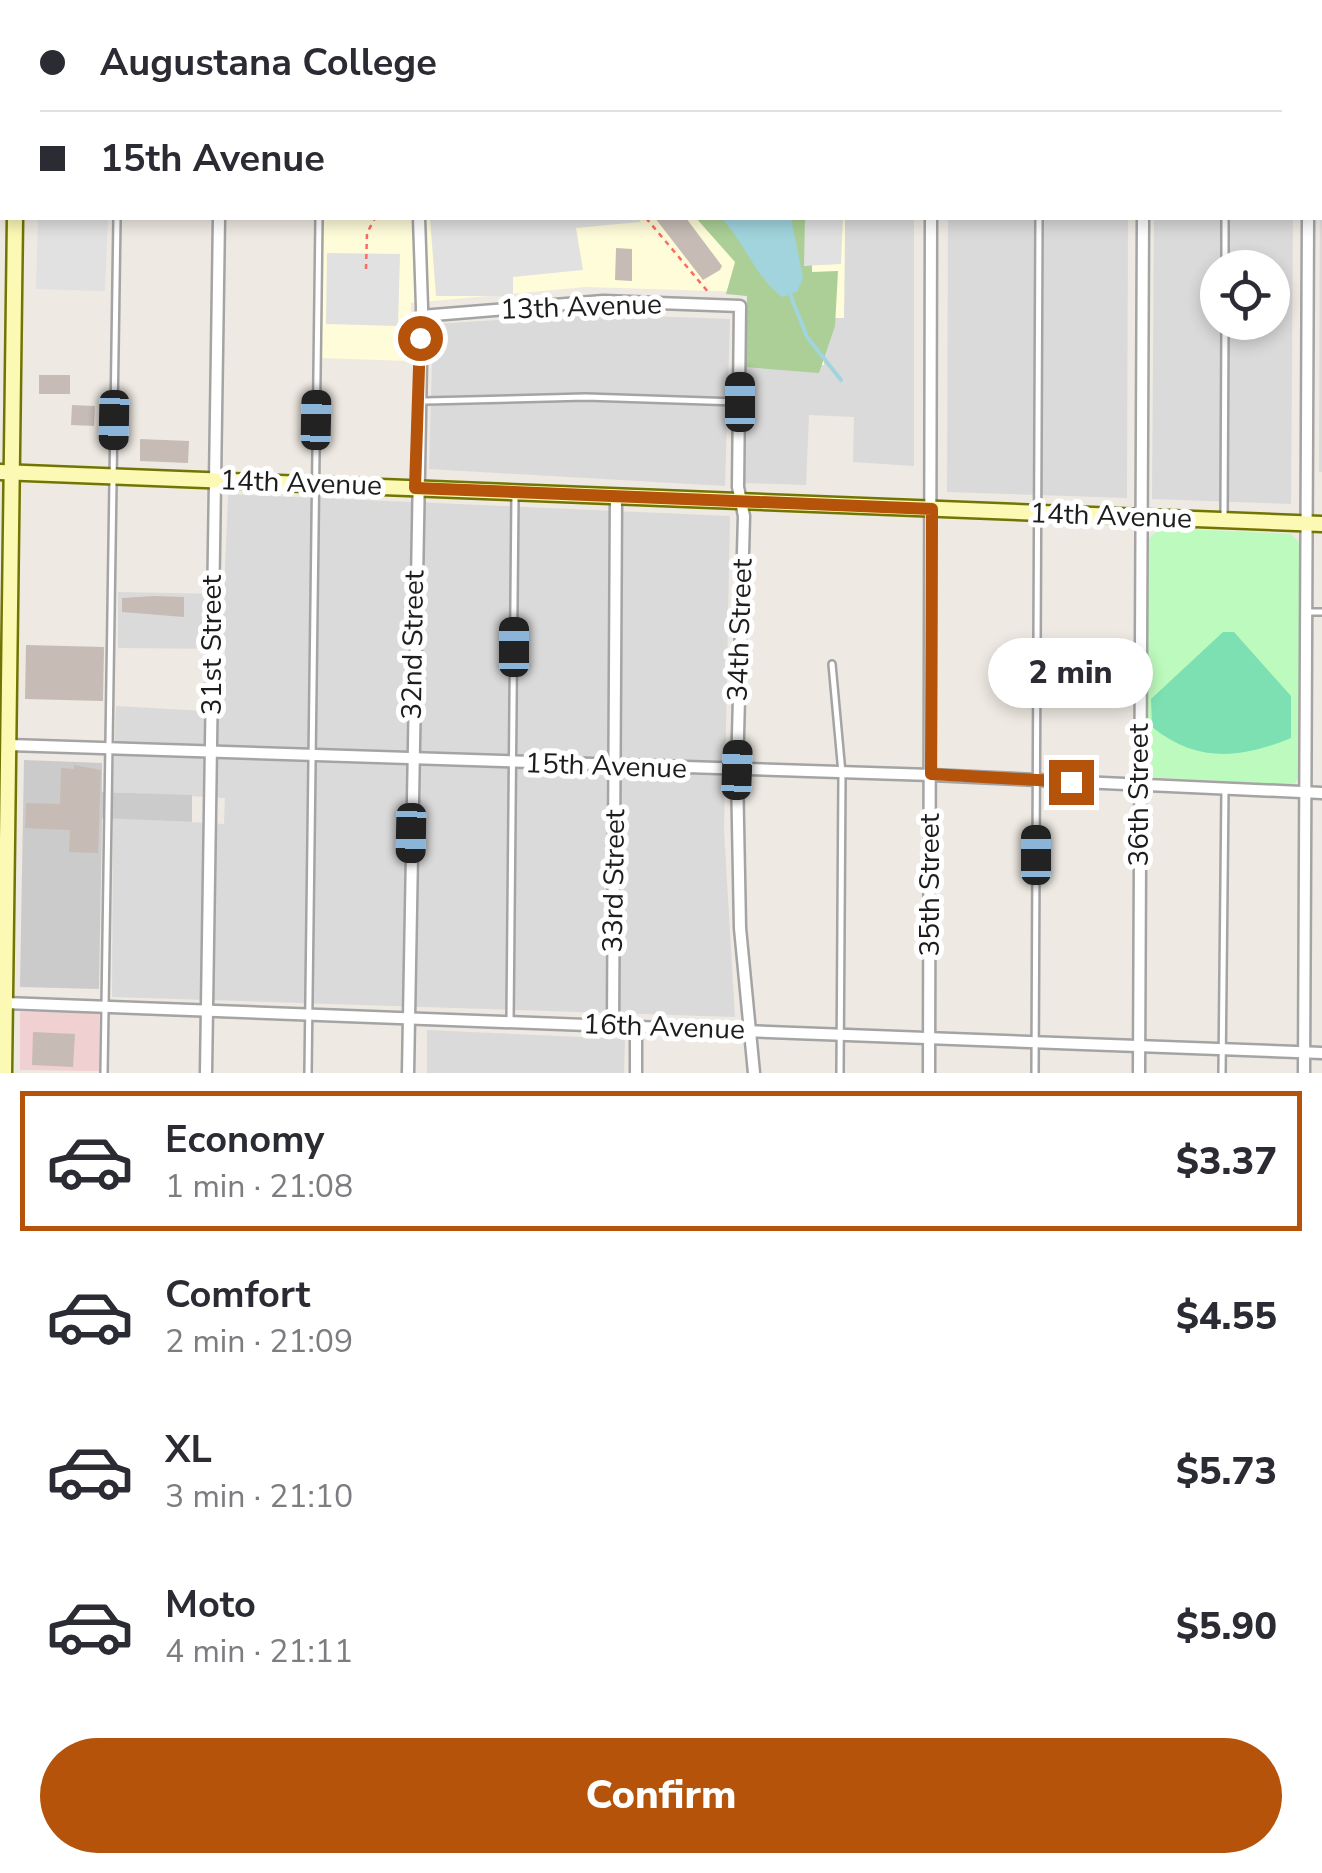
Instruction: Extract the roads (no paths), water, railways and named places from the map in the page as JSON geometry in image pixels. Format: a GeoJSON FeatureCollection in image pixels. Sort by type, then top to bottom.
{"type":"FeatureCollection","features":[{"type":"Feature","properties":{"kind":"street"},"geometry":{"type":"LineString","coordinates":[[4,1073],[9,745],[5,603],[7,287],[15,220]]}},
{"type":"Feature","properties":{"kind":"street","name":"31st Street"},"geometry":{"type":"LineString","coordinates":[[206,1073],[212,480],[219,220]]}},
{"type":"Feature","properties":{"kind":"street","name":"32nd Street"},"geometry":{"type":"LineString","coordinates":[[408,1073],[415,488],[421,316],[419,220]]}},
{"type":"Feature","properties":{"kind":"street","name":"35th Street"},"geometry":{"type":"LineString","coordinates":[[929,1073],[932,220]]}},
{"type":"Feature","properties":{"kind":"street","name":"36th Street"},"geometry":{"type":"LineString","coordinates":[[1138,1073],[1143,220]]}},
{"type":"Feature","properties":{"kind":"street"},"geometry":{"type":"LineString","coordinates":[[1304,1073],[1306,612],[1314,524],[1308,220]]}},
{"type":"Feature","properties":{"kind":"street","name":"13th Avenue"},"geometry":{"type":"LineString","coordinates":[[421,316],[583,302],[740,306]]}},
{"type":"Feature","properties":{"kind":"street","name":"34th Street"},"geometry":{"type":"LineString","coordinates":[[740,306],[740,502],[744,516],[737,770],[740,928],[754,1073]]}},
{"type":"Feature","properties":{"kind":"street","name":"14th Avenue"},"geometry":{"type":"LineString","coordinates":[[6,472],[1314,524]]}},
{"type":"Feature","properties":{"kind":"street","name":"33rd Street"},"geometry":{"type":"LineString","coordinates":[[613,1025],[616,496]]}},
{"type":"Feature","properties":{"kind":"street","name":"15th Avenue"},"geometry":{"type":"LineString","coordinates":[[9,745],[931,774],[1322,793]]}},
{"type":"Feature","properties":{"kind":"street","name":"16th Avenue"},"geometry":{"type":"LineString","coordinates":[[6,1003],[1322,1053]]}},
{"type":"Feature","properties":{"kind":"street"},"geometry":{"type":"LineString","coordinates":[[636,1026],[636,1073]]}},
{"type":"Feature","properties":{"kind":"lane"},"geometry":{"type":"LineString","coordinates":[[104,1073],[116,220]]}},
{"type":"Feature","properties":{"kind":"lane"},"geometry":{"type":"LineString","coordinates":[[308,1073],[319,220]]}},
{"type":"Feature","properties":{"kind":"lane"},"geometry":{"type":"LineString","coordinates":[[1035,1073],[1039,220]]}},
{"type":"Feature","properties":{"kind":"lane"},"geometry":{"type":"LineString","coordinates":[[1225,220],[1225,250]]}},
{"type":"Feature","properties":{"kind":"lane"},"geometry":{"type":"LineString","coordinates":[[1224,340],[1224,520]]}},
{"type":"Feature","properties":{"kind":"lane"},"geometry":{"type":"LineString","coordinates":[[426,400],[586,397],[740,402]]}},
{"type":"Feature","properties":{"kind":"lane"},"geometry":{"type":"LineString","coordinates":[[510,1022],[515,492]]}},
{"type":"Feature","properties":{"kind":"lane"},"geometry":{"type":"LineString","coordinates":[[1306,612],[1322,612]]}},
{"type":"Feature","properties":{"kind":"lane"},"geometry":{"type":"LineString","coordinates":[[832,664],[842,773],[840,1073]]}},
{"type":"Feature","properties":{"kind":"lane"},"geometry":{"type":"LineString","coordinates":[[1222,1073],[1226,789]]}},
{"type":"Feature","properties":{"kind":"water"},"geometry":{"type":"Polygon","coordinates":[[[723,220],[791,220],[803,278],[797,292],[782,297],[772,289],[723,220]]]}},
{"type":"Feature","properties":{"kind":"waterway"},"geometry":{"type":"LineString","coordinates":[[790,294],[807,337],[841,380]]}}]}
